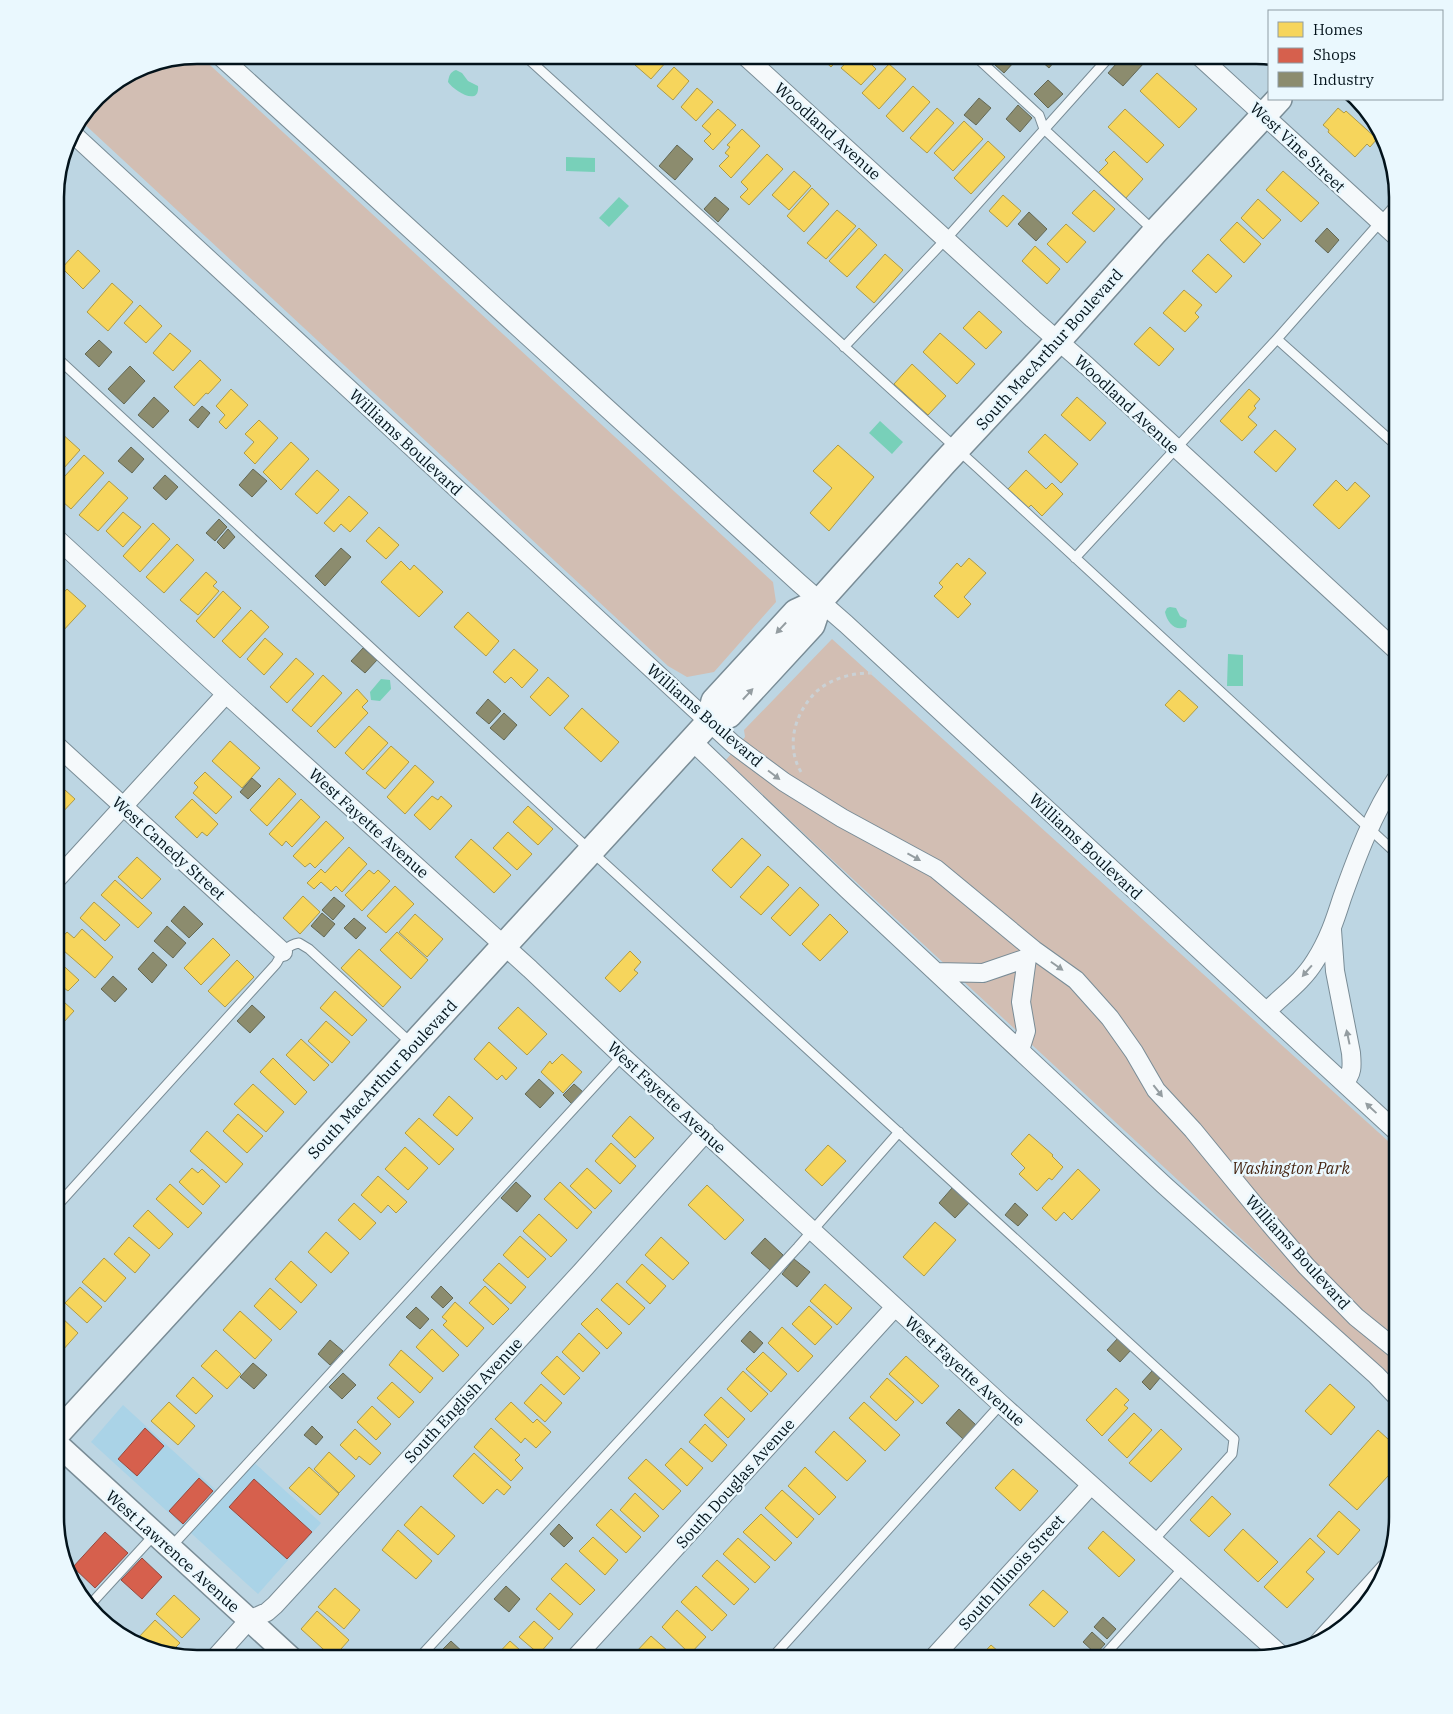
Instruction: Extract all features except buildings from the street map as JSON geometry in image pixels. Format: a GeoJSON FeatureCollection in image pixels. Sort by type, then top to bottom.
{"type":"FeatureCollection","features":[{"type":"Feature","properties":{"kind":"main road","name":"South MacArthur Boulevard"},"geometry":{"type":"LineString","coordinates":[[64,1426],[692,741],[709,722],[714,701],[796,612],[820,601],[1271,107]]}},
{"type":"Feature","properties":{"kind":"street","name":"Williams Boulevard"},"geometry":{"type":"LineString","coordinates":[[229,64],[820,601],[1389,1124]]}},
{"type":"Feature","properties":{"kind":"street","name":"Woodland Avenue"},"geometry":{"type":"LineString","coordinates":[[754,64],[1389,644]]}},
{"type":"Feature","properties":{"kind":"street","name":"West Vine Street"},"geometry":{"type":"LineString","coordinates":[[1211,64],[1271,107],[1389,230]]}},
{"type":"Feature","properties":{"kind":"street","name":"Williams Boulevard"},"geometry":{"type":"LineString","coordinates":[[77,138],[733,744],[784,782],[842,818],[936,869],[1031,954],[1076,980],[1110,1018],[1134,1052],[1156,1090],[1193,1130],[1306,1266],[1356,1317],[1389,1344]]}},
{"type":"Feature","properties":{"kind":"street","name":"West Fayette Avenue"},"geometry":{"type":"LineString","coordinates":[[64,545],[505,946],[1001,1404],[1274,1649]]}},
{"type":"Feature","properties":{"kind":"street"},"geometry":{"type":"LineString","coordinates":[[64,871],[226,694]]}},
{"type":"Feature","properties":{"kind":"street","name":"Williams Boulevard"},"geometry":{"type":"LineString","coordinates":[[692,741],[1164,1185],[1389,1389]]}},
{"type":"Feature","properties":{"kind":"street","name":"West Canedy Street"},"geometry":{"type":"LineString","coordinates":[[64,752],[283,952]]}},
{"type":"Feature","properties":{"kind":"street"},"geometry":{"type":"LineString","coordinates":[[1267,1011],[1297,983],[1315,962],[1332,930],[1342,898],[1369,828],[1389,789]]}},
{"type":"Feature","properties":{"kind":"street"},"geometry":{"type":"LineString","coordinates":[[1332,930],[1335,971],[1351,1054],[1352,1068],[1350,1077],[1344,1082]]}},
{"type":"Feature","properties":{"kind":"street"},"geometry":{"type":"LineString","coordinates":[[936,972],[983,974],[1031,954]]}},
{"type":"Feature","properties":{"kind":"street"},"geometry":{"type":"LineString","coordinates":[[1020,1050],[1026,1031],[1021,1002],[1031,954]]}},
{"type":"Feature","properties":{"kind":"street","name":"South English Avenue"},"geometry":{"type":"LineString","coordinates":[[222,1650],[249,1620],[267,1612],[275,1605],[581,1272],[706,1132]]}},
{"type":"Feature","properties":{"kind":"street","name":"South Douglas Avenue"},"geometry":{"type":"LineString","coordinates":[[582,1650],[895,1307]]}},
{"type":"Feature","properties":{"kind":"street","name":"West Lawrence Avenue"},"geometry":{"type":"LineString","coordinates":[[64,1450],[282,1650]]}},
{"type":"Feature","properties":{"kind":"street","name":"South Illinois Street"},"geometry":{"type":"LineString","coordinates":[[940,1650],[1091,1485]]}},
{"type":"Feature","properties":{"kind":"street"},"geometry":{"type":"LineString","coordinates":[[1335,1624],[1371,1585]]}},
{"type":"Feature","properties":{"kind":"lane"},"geometry":{"type":"LineString","coordinates":[[534,64],[957,449],[1389,847]]}},
{"type":"Feature","properties":{"kind":"lane"},"geometry":{"type":"LineString","coordinates":[[984,64],[1039,115],[1044,130],[1155,232]]}},
{"type":"Feature","properties":{"kind":"lane"},"geometry":{"type":"LineString","coordinates":[[844,347],[946,239],[1104,64]]}},
{"type":"Feature","properties":{"kind":"lane"},"geometry":{"type":"LineString","coordinates":[[1075,558],[1277,339],[1389,212]]}},
{"type":"Feature","properties":{"kind":"lane"},"geometry":{"type":"LineString","coordinates":[[1277,339],[1389,439]]}},
{"type":"Feature","properties":{"kind":"lane"},"geometry":{"type":"LineString","coordinates":[[64,364],[591,851],[1234,1439],[1232,1454],[1153,1541]]}},
{"type":"Feature","properties":{"kind":"lane"},"geometry":{"type":"LineString","coordinates":[[64,1198],[276,964],[283,952],[291,944],[299,943],[309,949],[413,1045]]}},
{"type":"Feature","properties":{"kind":"lane"},"geometry":{"type":"LineString","coordinates":[[94,1602],[162,1541],[622,1056]]}},
{"type":"Feature","properties":{"kind":"lane"},"geometry":{"type":"LineString","coordinates":[[426,1650],[812,1231],[899,1132]]}},
{"type":"Feature","properties":{"kind":"lane"},"geometry":{"type":"LineString","coordinates":[[779,1650],[1001,1404]]}},
{"type":"Feature","properties":{"kind":"lane"},"geometry":{"type":"LineString","coordinates":[[1109,1650],[1183,1568]]}},
{"type":"Feature","properties":{"kind":"path"},"geometry":{"type":"LineString","coordinates":[[803,774],[798,766],[792,736],[798,719],[809,700],[818,690],[829,683],[851,674],[882,674]]}},
{"type":"Feature","properties":{"kind":"shaded area"},"geometry":{"type":"Polygon","coordinates":[[[456,70],[462,73],[468,81],[478,86],[478,92],[475,95],[466,95],[451,86],[448,82],[450,74],[456,70]]]}},
{"type":"Feature","properties":{"kind":"shaded area"},"geometry":{"type":"Polygon","coordinates":[[[566,157],[595,158],[595,172],[566,171],[566,157]]]}},
{"type":"Feature","properties":{"kind":"shaded area"},"geometry":{"type":"Polygon","coordinates":[[[619,197],[629,206],[609,227],[599,218],[619,197]]]}},
{"type":"Feature","properties":{"kind":"shaded area"},"geometry":{"type":"Polygon","coordinates":[[[880,421],[903,442],[892,454],[869,433],[880,421]]]}},
{"type":"Feature","properties":{"kind":"shaded area"},"geometry":{"type":"Polygon","coordinates":[[[1170,607],[1176,608],[1180,616],[1187,620],[1186,627],[1178,628],[1172,625],[1165,612],[1170,607]]]}},
{"type":"Feature","properties":{"kind":"shaded area"},"geometry":{"type":"Polygon","coordinates":[[[1228,654],[1243,655],[1243,686],[1227,686],[1228,654]]]}},
{"type":"Feature","properties":{"kind":"shaded area"},"geometry":{"type":"Polygon","coordinates":[[[381,679],[390,680],[391,689],[380,701],[371,700],[370,692],[381,679]]]}},
{"type":"Feature","properties":{"kind":"shaded area"},"geometry":{"type":"Polygon","coordinates":[[[123,1405],[217,1491],[248,1457],[321,1523],[258,1594],[91,1442],[123,1405]]]}},
{"type":"Feature","properties":{"kind":"green space"},"geometry":{"type":"Polygon","coordinates":[[[209,64],[773,582],[776,602],[714,672],[687,677],[668,666],[85,125],[109,97],[138,77],[154,71],[170,66],[209,64]]]}},
{"type":"Feature","properties":{"kind":"green space","name":"Washington Park"},"geometry":{"type":"Polygon","coordinates":[[[832,639],[1389,1142],[1389,1379],[1316,1308],[726,760],[745,737],[744,730],[832,639]]]}}]}
